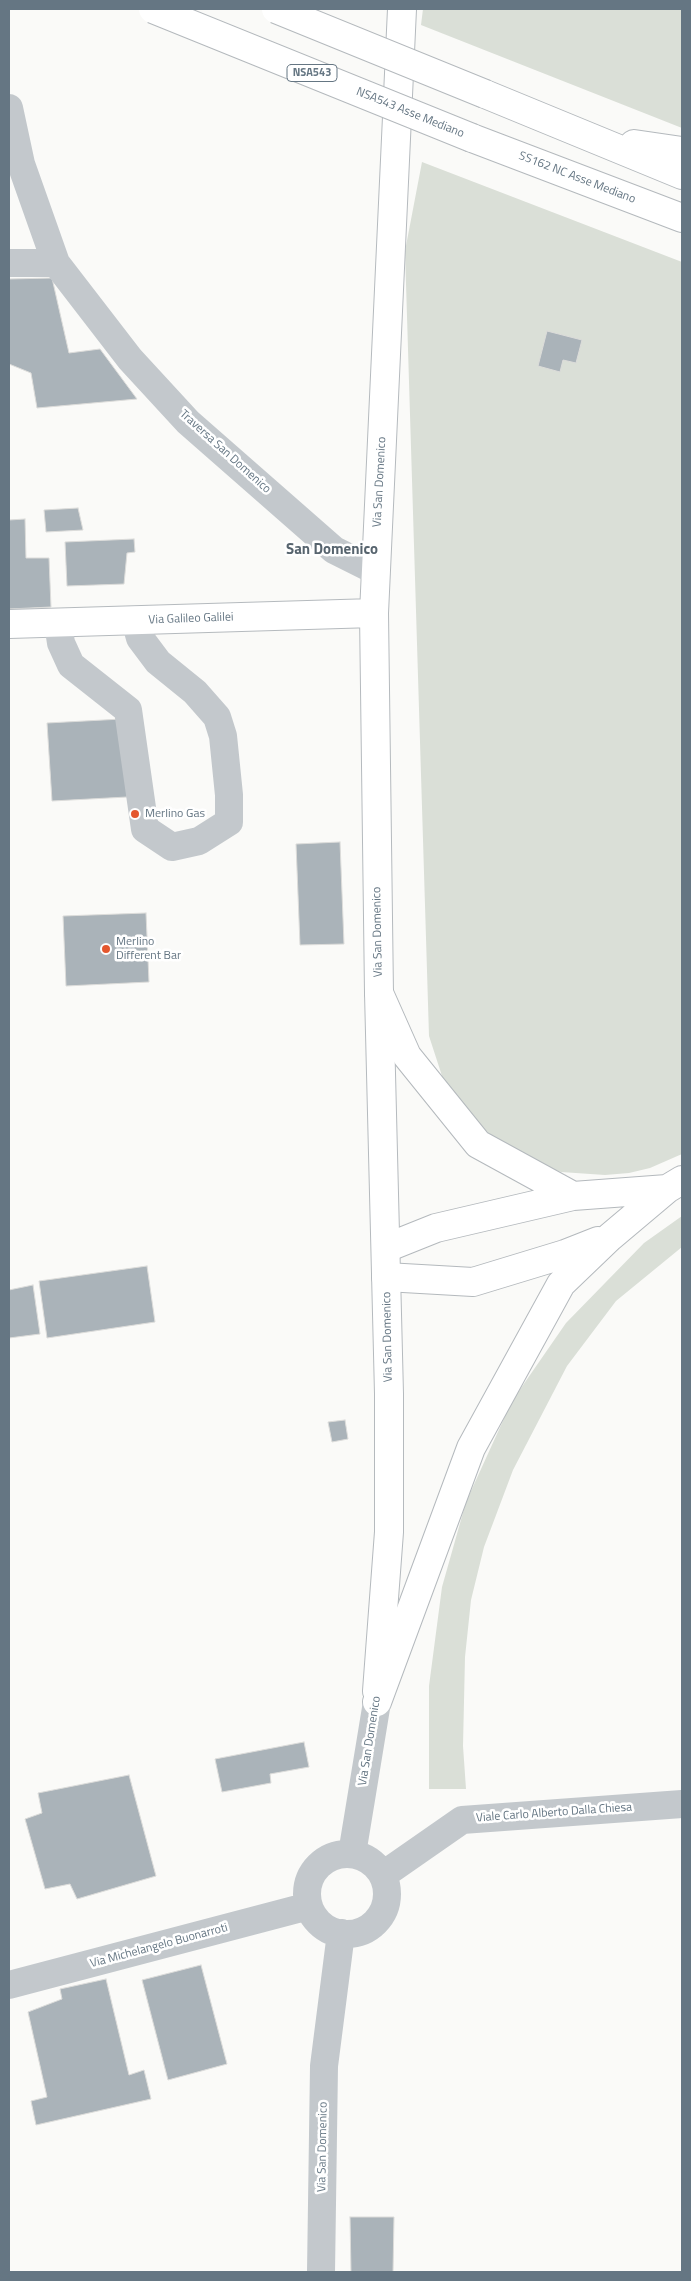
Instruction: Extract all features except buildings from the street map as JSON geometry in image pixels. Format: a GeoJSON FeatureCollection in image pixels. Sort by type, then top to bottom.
{"type":"FeatureCollection","features":[{"type":"Feature","properties":{"kind":"main road","name":"NSA543 Asse Mediano"},"geometry":{"type":"LineString","coordinates":[[153,9],[472,138]]}},
{"type":"Feature","properties":{"kind":"main road"},"geometry":{"type":"LineString","coordinates":[[276,9],[682,175]]}},
{"type":"Feature","properties":{"kind":"main road","name":"Via San Domenico"},"geometry":{"type":"LineString","coordinates":[[377,1702],[389,1532],[386,1248],[379,993],[374,613],[402,9]]}},
{"type":"Feature","properties":{"kind":"main road"},"geometry":{"type":"LineString","coordinates":[[589,137],[682,151]]}},
{"type":"Feature","properties":{"kind":"main road","name":"SS162 NC Asse Mediano"},"geometry":{"type":"LineString","coordinates":[[472,138],[682,218]]}},
{"type":"Feature","properties":{"kind":"main road","name":"Via Galileo Galilei"},"geometry":{"type":"LineString","coordinates":[[9,624],[374,613]]}},
{"type":"Feature","properties":{"kind":"main road"},"geometry":{"type":"LineString","coordinates":[[379,993],[407,1056],[478,1144],[573,1196]]}},
{"type":"Feature","properties":{"kind":"main road"},"geometry":{"type":"LineString","coordinates":[[386,1248],[436,1228],[573,1196],[675,1185]]}},
{"type":"Feature","properties":{"kind":"main road"},"geometry":{"type":"LineString","coordinates":[[377,1702],[470,1448],[561,1284],[610,1237],[675,1185]]}},
{"type":"Feature","properties":{"kind":"main road"},"geometry":{"type":"LineString","coordinates":[[386,1277],[473,1282],[565,1254],[610,1237]]}},
{"type":"Feature","properties":{"kind":"street","name":"Traversa San Domenico"},"geometry":{"type":"LineString","coordinates":[[9,108],[21,164],[56,263],[130,359],[188,422],[334,550],[376,571]]}},
{"type":"Feature","properties":{"kind":"street"},"geometry":{"type":"LineString","coordinates":[[9,263],[56,263]]}},
{"type":"Feature","properties":{"kind":"street"},"geometry":{"type":"LineString","coordinates":[[58,623],[61,643],[71,666],[128,710],[145,828],[172,846],[199,841],[229,822],[229,795],[223,736],[217,717],[195,692],[158,662],[140,638],[135,620]]}},
{"type":"Feature","properties":{"kind":"street","name":"Via San Domenico"},"geometry":{"type":"LineString","coordinates":[[352,1854],[377,1702]]}},
{"type":"Feature","properties":{"kind":"street","name":"Viale Carlo Alberto Dalla Chiesa"},"geometry":{"type":"LineString","coordinates":[[383,1876],[462,1820],[682,1804]]}},
{"type":"Feature","properties":{"kind":"street"},"geometry":{"type":"LineString","coordinates":[[338,1854],[352,1854],[370,1861],[383,1876],[387,1887],[387,1900],[379,1917],[365,1929],[354,1933],[341,1933],[321,1924],[309,1906],[307,1893],[309,1880],[316,1868],[326,1859],[338,1854]]}},
{"type":"Feature","properties":{"kind":"street","name":"Via Michelangelo Buonarroti"},"geometry":{"type":"LineString","coordinates":[[9,1985],[309,1906]]}},
{"type":"Feature","properties":{"kind":"street","name":"Via San Domenico"},"geometry":{"type":"LineString","coordinates":[[321,2272],[324,2066],[341,1933]]}},
{"type":"Feature","properties":{"kind":"shaded area"},"geometry":{"type":"Polygon","coordinates":[[[423,9],[682,9],[682,128],[421,25],[423,9]]]}},
{"type":"Feature","properties":{"kind":"shaded area"},"geometry":{"type":"Polygon","coordinates":[[[422,162],[682,262],[682,1154],[650,1168],[629,1173],[605,1175],[561,1172],[540,1165],[505,1147],[472,1119],[443,1079],[429,1036],[405,251],[422,162]]]}},
{"type":"Feature","properties":{"kind":"shaded area"},"geometry":{"type":"Polygon","coordinates":[[[682,1216],[682,1247],[616,1301],[567,1366],[513,1470],[484,1547],[471,1600],[465,1657],[463,1746],[466,1789],[429,1789],[429,1686],[442,1587],[466,1502],[512,1401],[566,1323],[644,1243],[682,1216]]]}},
{"type":"Feature","properties":{"kind":"place","name":"Merlino Gas"},"geometry":{"type":"Point","coordinates":[135,814]}},
{"type":"Feature","properties":{"kind":"place","name":"Merlino Different Bar"},"geometry":{"type":"Point","coordinates":[106,949]}},
{"type":"Feature","properties":{"kind":"district","name":"San Domenico"},"geometry":{"type":"Point","coordinates":[332,550]}}]}
